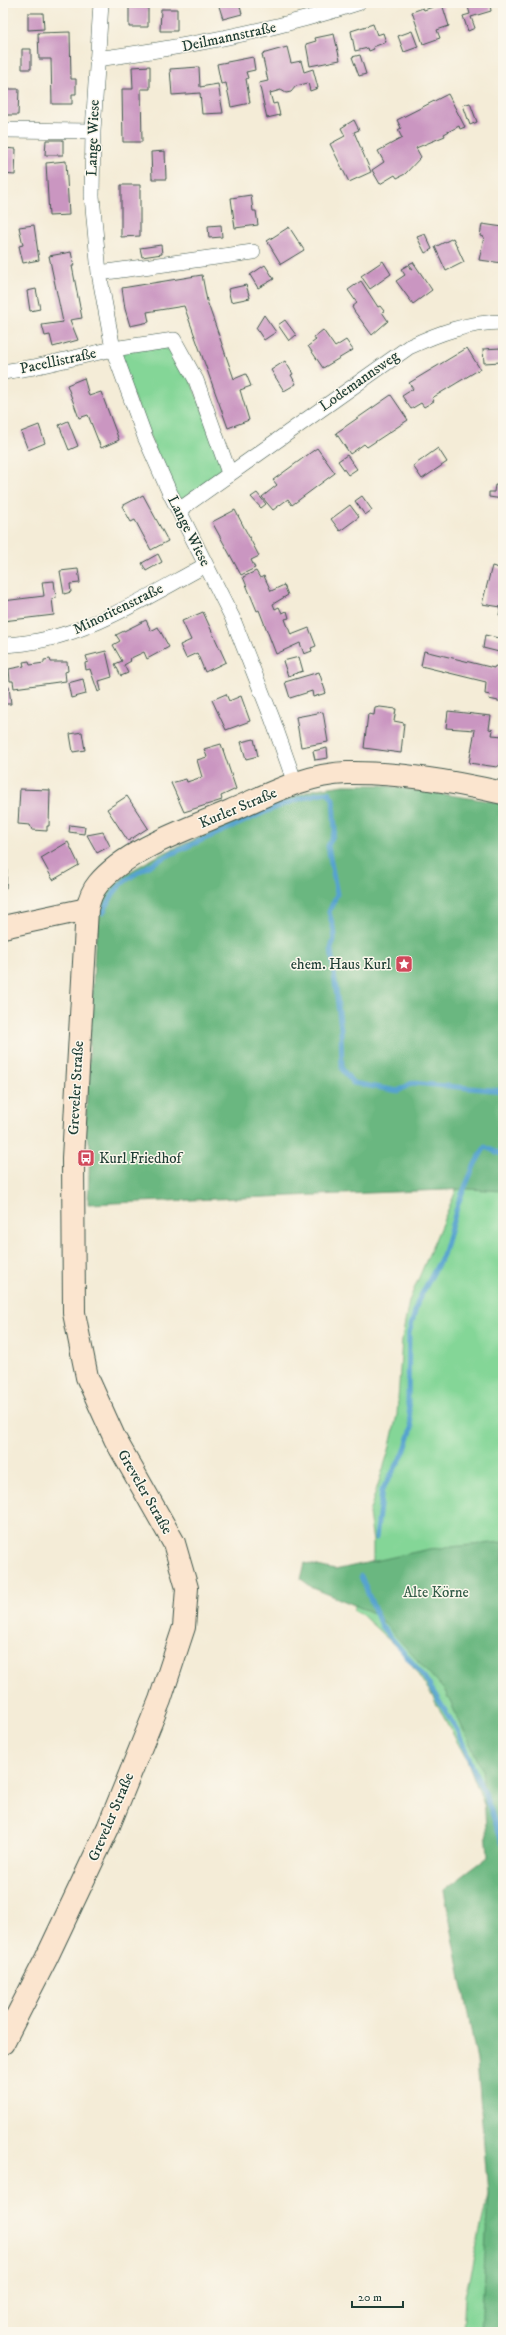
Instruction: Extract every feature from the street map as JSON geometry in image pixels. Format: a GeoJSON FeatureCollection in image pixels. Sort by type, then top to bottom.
{"type":"FeatureCollection","features":[{"type":"Feature","properties":{"kind":"street","name":"Lange Wiese"},"geometry":{"type":"LineString","coordinates":[[101,3],[92,131],[92,196],[99,273],[113,349],[145,437],[206,566],[232,617],[272,718],[295,783]]}},
{"type":"Feature","properties":{"kind":"street","name":"Deilmannstraße"},"geometry":{"type":"LineString","coordinates":[[97,59],[178,48],[245,35],[316,17],[358,3]]}},
{"type":"Feature","properties":{"kind":"street"},"geometry":{"type":"LineString","coordinates":[[3,130],[92,131]]}},
{"type":"Feature","properties":{"kind":"street"},"geometry":{"type":"LineString","coordinates":[[99,273],[253,252]]}},
{"type":"Feature","properties":{"kind":"street","name":"Lodemannsweg"},"geometry":{"type":"LineString","coordinates":[[179,510],[409,346],[441,332],[472,325],[503,322]]}},
{"type":"Feature","properties":{"kind":"street"},"geometry":{"type":"LineString","coordinates":[[113,349],[174,340],[196,380],[230,473]]}},
{"type":"Feature","properties":{"kind":"street","name":"Pacellistraße"},"geometry":{"type":"LineString","coordinates":[[3,372],[34,367],[113,349]]}},
{"type":"Feature","properties":{"kind":"street","name":"Minoritenstraße"},"geometry":{"type":"LineString","coordinates":[[3,646],[18,645],[61,636],[97,622],[206,566]]}},
{"type":"Feature","properties":{"kind":"street","name":"Kurler Straße"},"geometry":{"type":"LineString","coordinates":[[87,909],[91,895],[98,884],[128,860],[185,830],[295,783],[320,776],[346,773],[384,774],[476,787],[503,793]]}},
{"type":"Feature","properties":{"kind":"street"},"geometry":{"type":"LineString","coordinates":[[3,927],[87,909]]}},
{"type":"Feature","properties":{"kind":"street","name":"Greveler Straße"},"geometry":{"type":"LineString","coordinates":[[3,2043],[46,1960],[108,1828],[148,1728],[184,1627],[187,1588],[174,1543],[115,1439],[87,1376],[74,1313],[73,1158],[87,909]]}},
{"type":"Feature","properties":{"kind":"green space"},"geometry":{"type":"Polygon","coordinates":[[[174,340],[229,473],[179,509],[114,349],[174,340]]]}},
{"type":"Feature","properties":{"kind":"green space"},"geometry":{"type":"Polygon","coordinates":[[[344,785],[381,785],[503,803],[503,1191],[470,1189],[88,1204],[90,1144],[85,1133],[95,946],[99,912],[110,889],[129,872],[161,854],[292,797],[315,789],[344,785]]]}},
{"type":"Feature","properties":{"kind":"green space","name":"Alte Körne"},"geometry":{"type":"Polygon","coordinates":[[[503,1147],[503,2332],[463,2332],[465,2297],[489,2190],[499,1844],[467,1760],[430,1692],[403,1653],[362,1615],[353,1610],[373,1567],[373,1542],[369,1513],[389,1450],[397,1415],[402,1339],[409,1301],[458,1186],[503,1147]]]}},
{"type":"Feature","properties":{"kind":"green space"},"geometry":{"type":"Polygon","coordinates":[[[503,1542],[503,2332],[481,2332],[488,2194],[477,2061],[444,1890],[488,1857],[482,1769],[445,1691],[376,1614],[313,1588],[301,1579],[305,1563],[335,1570],[429,1549],[503,1542]]]}},
{"type":"Feature","properties":{"kind":"building"},"geometry":{"type":"Polygon","coordinates":[[[129,3],[148,3],[148,27],[129,27],[129,3]]]}},
{"type":"Feature","properties":{"kind":"building"},"geometry":{"type":"Polygon","coordinates":[[[218,3],[239,3],[242,14],[223,19],[218,3]]]}},
{"type":"Feature","properties":{"kind":"building"},"geometry":{"type":"Polygon","coordinates":[[[467,3],[492,4],[490,5],[491,11],[471,17],[475,28],[468,31],[463,16],[470,14],[467,3]]]}},
{"type":"Feature","properties":{"kind":"building"},"geometry":{"type":"Polygon","coordinates":[[[442,4],[449,26],[437,30],[440,38],[423,44],[412,12],[442,4]]]}},
{"type":"Feature","properties":{"kind":"building"},"geometry":{"type":"Polygon","coordinates":[[[161,9],[177,9],[177,31],[160,31],[161,9]]]}},
{"type":"Feature","properties":{"kind":"building"},"geometry":{"type":"Polygon","coordinates":[[[28,13],[43,13],[44,29],[28,30],[28,13]]]}},
{"type":"Feature","properties":{"kind":"building"},"geometry":{"type":"Polygon","coordinates":[[[373,24],[377,35],[383,33],[386,42],[373,47],[374,49],[369,51],[368,48],[355,51],[351,31],[373,24]]]}},
{"type":"Feature","properties":{"kind":"building"},"geometry":{"type":"Polygon","coordinates":[[[412,31],[418,47],[404,52],[398,36],[412,31]]]}},
{"type":"Feature","properties":{"kind":"building"},"geometry":{"type":"Polygon","coordinates":[[[70,32],[71,79],[76,79],[76,94],[72,94],[72,104],[52,104],[51,59],[39,59],[38,33],[70,32]]]}},
{"type":"Feature","properties":{"kind":"building"},"geometry":{"type":"Polygon","coordinates":[[[334,34],[340,60],[310,66],[306,44],[316,41],[315,38],[334,34]]]}},
{"type":"Feature","properties":{"kind":"building"},"geometry":{"type":"Polygon","coordinates":[[[287,47],[291,63],[301,61],[304,72],[313,69],[318,88],[310,91],[308,83],[296,86],[291,92],[286,93],[281,90],[270,93],[273,104],[277,103],[280,115],[267,118],[259,83],[268,81],[262,54],[287,47]]]}},
{"type":"Feature","properties":{"kind":"building"},"geometry":{"type":"Polygon","coordinates":[[[22,49],[31,49],[31,69],[22,69],[22,49]]]}},
{"type":"Feature","properties":{"kind":"building"},"geometry":{"type":"Polygon","coordinates":[[[360,55],[366,74],[359,76],[352,57],[360,55]]]}},
{"type":"Feature","properties":{"kind":"building"},"geometry":{"type":"Polygon","coordinates":[[[253,57],[255,70],[246,72],[248,78],[246,79],[250,103],[231,107],[226,83],[221,84],[217,64],[253,57]]]}},
{"type":"Feature","properties":{"kind":"building"},"geometry":{"type":"Polygon","coordinates":[[[150,66],[150,89],[141,89],[142,142],[123,142],[122,89],[133,89],[132,67],[150,66]]]}},
{"type":"Feature","properties":{"kind":"building"},"geometry":{"type":"Polygon","coordinates":[[[199,67],[200,87],[218,84],[223,113],[202,114],[200,93],[172,95],[170,69],[199,67]]]}},
{"type":"Feature","properties":{"kind":"building"},"geometry":{"type":"Polygon","coordinates":[[[3,89],[19,89],[18,115],[3,115],[3,89]]]}},
{"type":"Feature","properties":{"kind":"building"},"geometry":{"type":"Polygon","coordinates":[[[448,94],[465,127],[460,129],[459,126],[444,134],[445,136],[416,148],[421,157],[405,174],[397,178],[395,175],[380,184],[372,170],[384,162],[378,151],[402,138],[398,130],[401,128],[397,120],[448,94]]]}},
{"type":"Feature","properties":{"kind":"building"},"geometry":{"type":"Polygon","coordinates":[[[470,103],[477,122],[470,125],[463,105],[470,103]]]}},
{"type":"Feature","properties":{"kind":"building"},"geometry":{"type":"Polygon","coordinates":[[[354,120],[359,130],[354,132],[371,172],[349,182],[330,144],[345,136],[341,128],[354,120]]]}},
{"type":"Feature","properties":{"kind":"building"},"geometry":{"type":"Polygon","coordinates":[[[46,140],[63,140],[63,155],[45,155],[46,140]]]}},
{"type":"Feature","properties":{"kind":"building"},"geometry":{"type":"Polygon","coordinates":[[[3,148],[16,149],[15,175],[3,174],[3,148]]]}},
{"type":"Feature","properties":{"kind":"building"},"geometry":{"type":"Polygon","coordinates":[[[165,151],[166,179],[152,179],[151,152],[165,151]]]}},
{"type":"Feature","properties":{"kind":"building"},"geometry":{"type":"Polygon","coordinates":[[[66,161],[69,215],[49,216],[46,163],[66,161]]]}},
{"type":"Feature","properties":{"kind":"building"},"geometry":{"type":"Polygon","coordinates":[[[121,185],[140,185],[140,236],[121,237],[121,185]]]}},
{"type":"Feature","properties":{"kind":"building"},"geometry":{"type":"Polygon","coordinates":[[[251,195],[253,211],[256,211],[258,225],[235,228],[231,198],[251,195]]]}},
{"type":"Feature","properties":{"kind":"building"},"geometry":{"type":"Polygon","coordinates":[[[482,224],[503,227],[503,263],[479,260],[484,237],[480,236],[482,224]]]}},
{"type":"Feature","properties":{"kind":"building"},"geometry":{"type":"Polygon","coordinates":[[[34,225],[39,260],[23,263],[19,246],[23,245],[19,227],[34,225]]]}},
{"type":"Feature","properties":{"kind":"building"},"geometry":{"type":"Polygon","coordinates":[[[221,225],[222,237],[209,238],[208,226],[221,225]]]}},
{"type":"Feature","properties":{"kind":"building"},"geometry":{"type":"Polygon","coordinates":[[[289,227],[304,250],[281,264],[267,241],[289,227]]]}},
{"type":"Feature","properties":{"kind":"building"},"geometry":{"type":"Polygon","coordinates":[[[425,234],[432,249],[425,253],[417,237],[425,234]]]}},
{"type":"Feature","properties":{"kind":"building"},"geometry":{"type":"Polygon","coordinates":[[[453,238],[464,262],[446,271],[435,247],[453,238]]]}},
{"type":"Feature","properties":{"kind":"building"},"geometry":{"type":"Polygon","coordinates":[[[161,245],[162,254],[142,257],[140,248],[161,245]]]}},
{"type":"Feature","properties":{"kind":"building"},"geometry":{"type":"Polygon","coordinates":[[[71,252],[74,266],[72,266],[82,318],[70,320],[78,340],[53,347],[50,335],[45,336],[42,325],[63,322],[49,256],[71,252]]]}},
{"type":"Feature","properties":{"kind":"building"},"geometry":{"type":"Polygon","coordinates":[[[383,261],[391,274],[370,289],[361,276],[383,261]]]}},
{"type":"Feature","properties":{"kind":"building"},"geometry":{"type":"Polygon","coordinates":[[[413,262],[432,290],[413,304],[396,281],[405,275],[401,269],[408,265],[411,270],[413,269],[409,264],[413,262]]]}},
{"type":"Feature","properties":{"kind":"building"},"geometry":{"type":"Polygon","coordinates":[[[265,265],[274,279],[258,288],[250,275],[265,265]]]}},
{"type":"Feature","properties":{"kind":"building"},"geometry":{"type":"Polygon","coordinates":[[[202,275],[207,301],[234,379],[246,374],[251,386],[240,390],[249,420],[228,428],[184,306],[147,312],[149,322],[130,326],[125,309],[122,288],[202,275]]]}},
{"type":"Feature","properties":{"kind":"building"},"geometry":{"type":"Polygon","coordinates":[[[361,281],[378,307],[380,306],[384,311],[382,312],[388,321],[372,335],[354,311],[352,307],[357,303],[348,290],[361,281]]]}},
{"type":"Feature","properties":{"kind":"building"},"geometry":{"type":"Polygon","coordinates":[[[246,285],[250,298],[231,302],[228,289],[246,285]]]}},
{"type":"Feature","properties":{"kind":"building"},"geometry":{"type":"Polygon","coordinates":[[[36,289],[40,309],[30,311],[27,291],[36,289]]]}},
{"type":"Feature","properties":{"kind":"building"},"geometry":{"type":"Polygon","coordinates":[[[264,315],[276,332],[264,340],[256,328],[264,315]]]}},
{"type":"Feature","properties":{"kind":"building"},"geometry":{"type":"Polygon","coordinates":[[[285,320],[296,335],[289,341],[278,325],[285,320]]]}},
{"type":"Feature","properties":{"kind":"building"},"geometry":{"type":"Polygon","coordinates":[[[323,330],[335,347],[346,340],[353,350],[323,368],[308,346],[316,340],[314,337],[323,330]]]}},
{"type":"Feature","properties":{"kind":"building"},"geometry":{"type":"Polygon","coordinates":[[[467,348],[480,369],[432,398],[434,401],[424,407],[421,403],[411,409],[402,396],[413,389],[409,383],[467,348]]]}},
{"type":"Feature","properties":{"kind":"building"},"geometry":{"type":"Polygon","coordinates":[[[501,348],[501,362],[484,363],[483,349],[501,348]]]}},
{"type":"Feature","properties":{"kind":"building"},"geometry":{"type":"Polygon","coordinates":[[[285,361],[293,374],[291,375],[296,384],[284,391],[271,370],[285,361]]]}},
{"type":"Feature","properties":{"kind":"building"},"geometry":{"type":"Polygon","coordinates":[[[84,378],[89,396],[101,392],[119,440],[101,448],[88,415],[79,418],[67,385],[84,378]]]}},
{"type":"Feature","properties":{"kind":"building"},"geometry":{"type":"Polygon","coordinates":[[[391,395],[408,420],[367,447],[364,444],[350,454],[336,433],[391,395]]]}},
{"type":"Feature","properties":{"kind":"building"},"geometry":{"type":"Polygon","coordinates":[[[68,421],[78,446],[69,450],[59,425],[68,421]]]}},
{"type":"Feature","properties":{"kind":"building"},"geometry":{"type":"Polygon","coordinates":[[[39,425],[45,443],[28,450],[21,432],[39,425]]]}},
{"type":"Feature","properties":{"kind":"building"},"geometry":{"type":"Polygon","coordinates":[[[317,448],[335,473],[292,505],[288,499],[273,510],[262,497],[277,485],[273,480],[317,448]]]}},
{"type":"Feature","properties":{"kind":"building"},"geometry":{"type":"Polygon","coordinates":[[[438,448],[447,462],[422,479],[413,466],[438,448]]]}},
{"type":"Feature","properties":{"kind":"building"},"geometry":{"type":"Polygon","coordinates":[[[347,455],[357,469],[348,475],[338,461],[347,455]]]}},
{"type":"Feature","properties":{"kind":"building"},"geometry":{"type":"Polygon","coordinates":[[[495,485],[503,486],[503,499],[489,497],[489,492],[494,492],[495,485]]]}},
{"type":"Feature","properties":{"kind":"building"},"geometry":{"type":"Polygon","coordinates":[[[257,493],[266,504],[261,508],[251,497],[257,493]]]}},
{"type":"Feature","properties":{"kind":"building"},"geometry":{"type":"Polygon","coordinates":[[[143,495],[168,541],[151,550],[135,520],[131,522],[122,506],[143,495]]]}},
{"type":"Feature","properties":{"kind":"building"},"geometry":{"type":"Polygon","coordinates":[[[362,496],[372,510],[365,515],[355,501],[362,496]]]}},
{"type":"Feature","properties":{"kind":"building"},"geometry":{"type":"Polygon","coordinates":[[[350,505],[359,517],[340,531],[331,519],[350,505]]]}},
{"type":"Feature","properties":{"kind":"building"},"geometry":{"type":"Polygon","coordinates":[[[235,510],[259,556],[251,560],[255,568],[241,575],[212,522],[235,510]]]}},
{"type":"Feature","properties":{"kind":"building"},"geometry":{"type":"Polygon","coordinates":[[[158,554],[162,562],[146,571],[142,563],[158,554]]]}},
{"type":"Feature","properties":{"kind":"building"},"geometry":{"type":"Polygon","coordinates":[[[492,566],[503,569],[503,616],[499,615],[501,607],[482,604],[492,566]]]}},
{"type":"Feature","properties":{"kind":"building"},"geometry":{"type":"Polygon","coordinates":[[[78,569],[80,583],[70,584],[71,592],[64,594],[60,571],[78,569]]]}},
{"type":"Feature","properties":{"kind":"building"},"geometry":{"type":"Polygon","coordinates":[[[256,571],[260,578],[264,576],[271,591],[284,585],[288,595],[273,604],[275,609],[279,607],[282,613],[287,611],[289,618],[285,619],[291,635],[309,628],[316,646],[311,648],[312,651],[304,654],[300,643],[276,654],[259,610],[257,611],[243,577],[256,571]]]}},
{"type":"Feature","properties":{"kind":"building"},"geometry":{"type":"Polygon","coordinates":[[[54,581],[56,598],[52,599],[54,615],[3,621],[3,601],[44,596],[42,582],[54,581]]]}},
{"type":"Feature","properties":{"kind":"building"},"geometry":{"type":"Polygon","coordinates":[[[203,612],[226,662],[205,672],[197,653],[186,658],[180,645],[191,640],[182,621],[203,612]]]}},
{"type":"Feature","properties":{"kind":"building"},"geometry":{"type":"Polygon","coordinates":[[[146,620],[151,631],[158,627],[169,647],[147,659],[144,652],[129,659],[131,661],[124,665],[128,673],[121,676],[115,664],[122,661],[113,645],[120,641],[116,635],[146,620]]]}},
{"type":"Feature","properties":{"kind":"building"},"geometry":{"type":"Polygon","coordinates":[[[485,635],[503,639],[503,653],[483,648],[485,635]]]}},
{"type":"Feature","properties":{"kind":"building"},"geometry":{"type":"Polygon","coordinates":[[[106,651],[112,677],[99,681],[101,690],[98,692],[90,669],[86,670],[85,663],[88,662],[86,656],[106,651]]]}},
{"type":"Feature","properties":{"kind":"building"},"geometry":{"type":"Polygon","coordinates":[[[424,651],[494,668],[495,666],[503,668],[503,702],[489,699],[490,695],[485,694],[486,682],[421,666],[424,651]]]}},
{"type":"Feature","properties":{"kind":"building"},"geometry":{"type":"Polygon","coordinates":[[[299,657],[303,671],[288,676],[283,661],[299,657]]]}},
{"type":"Feature","properties":{"kind":"building"},"geometry":{"type":"Polygon","coordinates":[[[50,659],[51,662],[67,662],[68,671],[65,672],[66,681],[14,688],[13,681],[10,681],[9,669],[24,666],[23,662],[29,661],[30,665],[44,663],[44,660],[50,659]]]}},
{"type":"Feature","properties":{"kind":"building"},"geometry":{"type":"Polygon","coordinates":[[[319,672],[326,693],[313,697],[312,691],[290,698],[285,682],[319,672]]]}},
{"type":"Feature","properties":{"kind":"building"},"geometry":{"type":"Polygon","coordinates":[[[83,679],[86,694],[71,698],[68,683],[83,679]]]}},
{"type":"Feature","properties":{"kind":"building"},"geometry":{"type":"Polygon","coordinates":[[[3,687],[9,687],[11,704],[3,704],[3,687]]]}},
{"type":"Feature","properties":{"kind":"building"},"geometry":{"type":"Polygon","coordinates":[[[226,694],[229,701],[241,696],[250,721],[226,730],[212,700],[226,694]]]}},
{"type":"Feature","properties":{"kind":"building"},"geometry":{"type":"Polygon","coordinates":[[[380,707],[396,709],[394,721],[404,723],[401,753],[364,748],[368,714],[374,715],[375,708],[380,707]]]}},
{"type":"Feature","properties":{"kind":"building"},"geometry":{"type":"Polygon","coordinates":[[[448,711],[491,716],[489,729],[493,730],[492,735],[503,736],[501,764],[497,767],[469,763],[475,730],[446,728],[448,711]]]}},
{"type":"Feature","properties":{"kind":"building"},"geometry":{"type":"Polygon","coordinates":[[[323,712],[328,742],[301,747],[296,717],[323,712]]]}},
{"type":"Feature","properties":{"kind":"building"},"geometry":{"type":"Polygon","coordinates":[[[82,732],[85,750],[73,752],[70,734],[82,732]]]}},
{"type":"Feature","properties":{"kind":"building"},"geometry":{"type":"Polygon","coordinates":[[[254,739],[258,756],[246,759],[241,742],[254,739]]]}},
{"type":"Feature","properties":{"kind":"building"},"geometry":{"type":"Polygon","coordinates":[[[221,744],[236,789],[221,796],[222,800],[184,812],[171,783],[186,779],[187,782],[202,777],[197,760],[207,757],[204,749],[221,744]]]}},
{"type":"Feature","properties":{"kind":"building"},"geometry":{"type":"Polygon","coordinates":[[[327,748],[328,758],[315,760],[313,751],[327,748]]]}},
{"type":"Feature","properties":{"kind":"building"},"geometry":{"type":"Polygon","coordinates":[[[20,789],[50,790],[49,826],[47,826],[47,831],[32,830],[30,825],[18,824],[20,789]]]}},
{"type":"Feature","properties":{"kind":"building"},"geometry":{"type":"Polygon","coordinates":[[[127,796],[148,828],[128,841],[107,809],[127,796]]]}},
{"type":"Feature","properties":{"kind":"building"},"geometry":{"type":"Polygon","coordinates":[[[70,825],[85,827],[84,834],[69,832],[70,825]]]}},
{"type":"Feature","properties":{"kind":"building"},"geometry":{"type":"Polygon","coordinates":[[[103,832],[110,846],[97,853],[87,835],[103,832]]]}},
{"type":"Feature","properties":{"kind":"building"},"geometry":{"type":"Polygon","coordinates":[[[68,842],[79,865],[53,880],[41,858],[68,842]]]}},
{"type":"Feature","properties":{"kind":"building"},"geometry":{"type":"Polygon","coordinates":[[[3,857],[4,869],[7,869],[6,888],[3,888],[3,857]]]}},
{"type":"Feature","properties":{"kind":"waterway"},"geometry":{"type":"LineString","coordinates":[[103,913],[113,894],[120,886],[150,865],[186,847],[274,808],[300,799],[328,792],[333,799],[335,831],[328,846],[337,894],[329,912],[335,934],[331,949],[341,1029],[342,1069],[353,1083],[398,1091],[412,1083],[503,1091]]}},
{"type":"Feature","properties":{"kind":"waterway"},"geometry":{"type":"LineString","coordinates":[[376,1538],[382,1490],[404,1453],[412,1428],[408,1404],[409,1333],[418,1301],[443,1255],[459,1201],[475,1164],[485,1147],[503,1155]]}},
{"type":"Feature","properties":{"kind":"waterway"},"geometry":{"type":"LineString","coordinates":[[361,1576],[381,1626],[423,1675],[457,1730],[491,1810],[503,1845]]}},
{"type":"Feature","properties":{"kind":"place","name":"ehem. Haus Kurl"},"geometry":{"type":"Point","coordinates":[404,964]}},
{"type":"Feature","properties":{"kind":"place","name":"Kurl Friedhof"},"geometry":{"type":"Point","coordinates":[86,1158]}}]}
